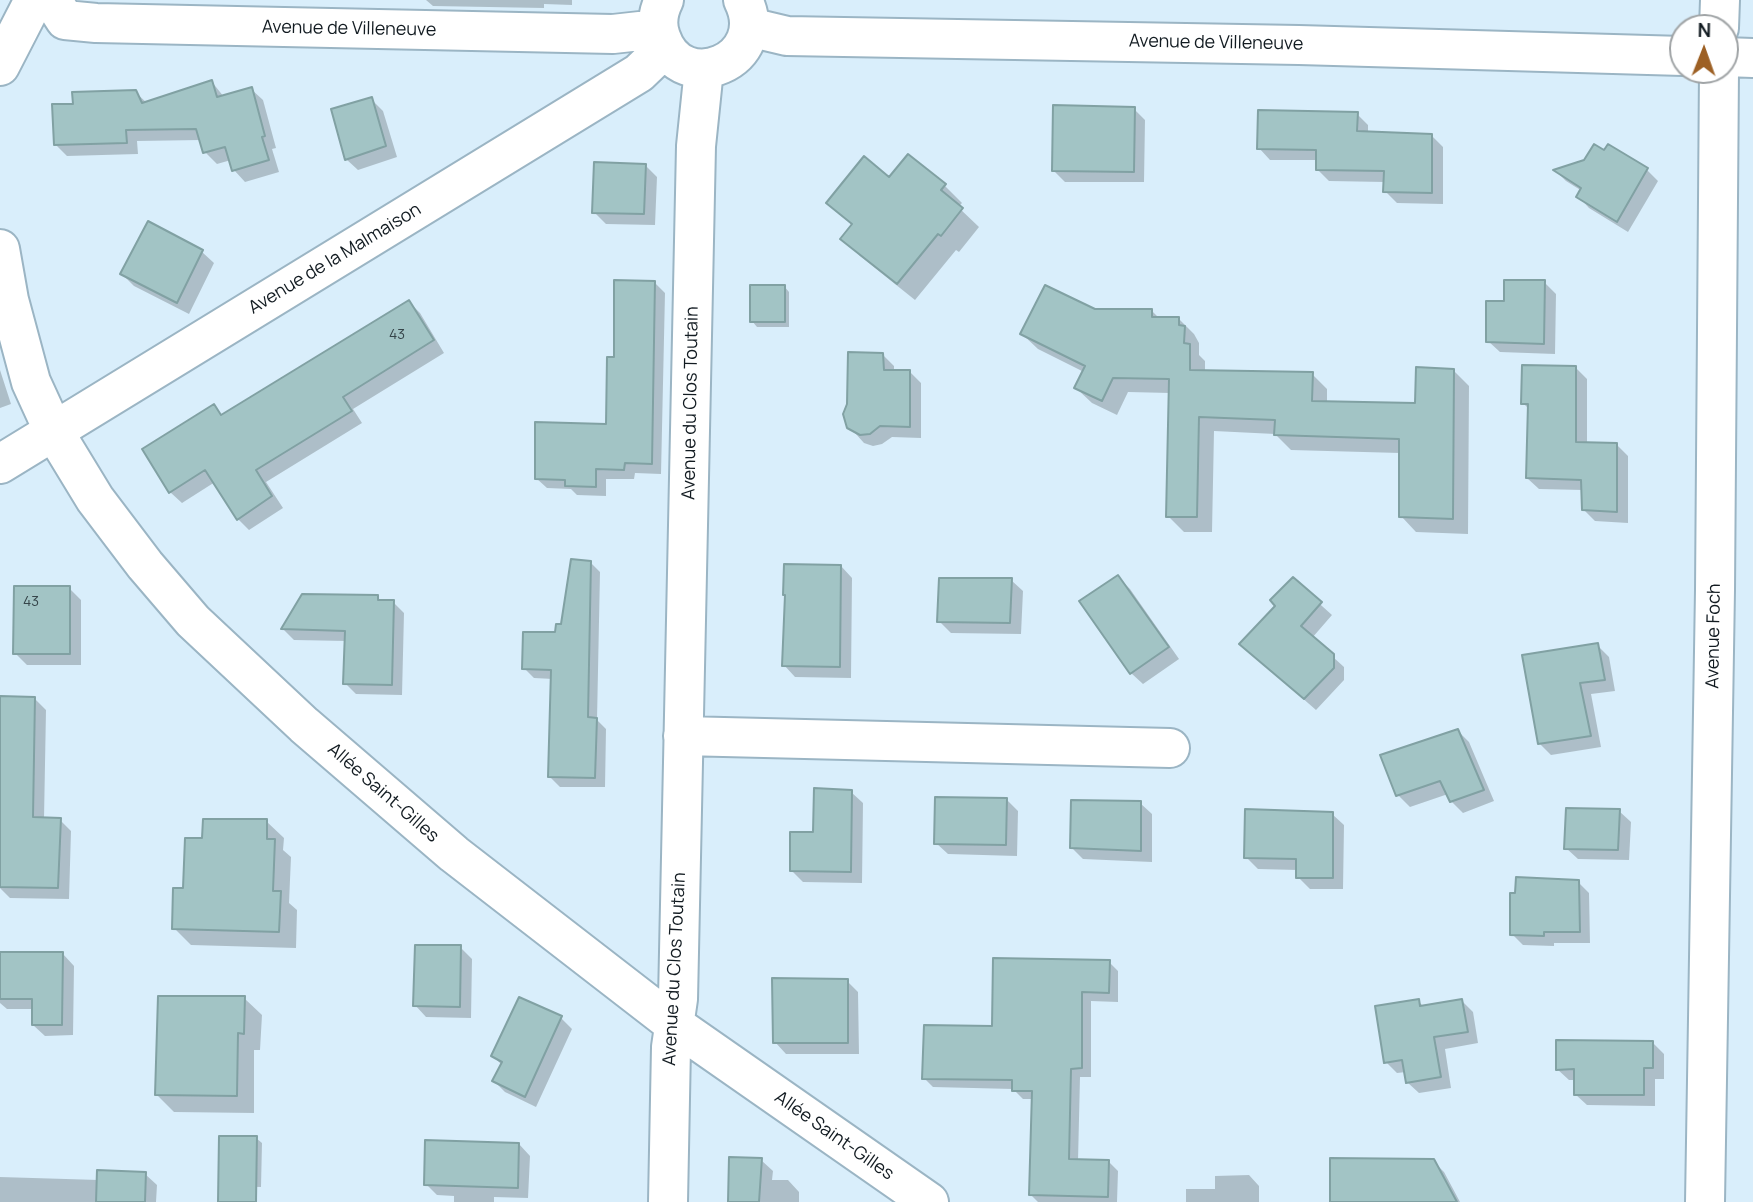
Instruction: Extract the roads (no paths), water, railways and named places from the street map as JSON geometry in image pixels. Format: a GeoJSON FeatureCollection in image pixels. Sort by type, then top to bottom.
{"type":"FeatureCollection","features":[{"type":"Feature","properties":{"kind":"street"},"geometry":{"type":"LineString","coordinates":[[0,66],[34,0]]}},
{"type":"Feature","properties":{"kind":"street","name":"Avenue de Villeneuve"},"geometry":{"type":"LineString","coordinates":[[52,0],[65,20],[96,23],[613,34],[662,25]]}},
{"type":"Feature","properties":{"kind":"street"},"geometry":{"type":"LineString","coordinates":[[662,25],[684,65],[704,69],[720,66],[735,57],[745,44],[746,7]]}},
{"type":"Feature","properties":{"kind":"street","name":"Avenue de Villeneuve"},"geometry":{"type":"LineString","coordinates":[[746,7],[787,36],[1299,44],[1669,56]]}},
{"type":"Feature","properties":{"kind":"street","name":"Avenue de la Malmaison"},"geometry":{"type":"LineString","coordinates":[[0,464],[639,74],[662,25]]}},
{"type":"Feature","properties":{"kind":"street","name":"Avenue du Clos Toutain"},"geometry":{"type":"LineString","coordinates":[[668,1202],[671,1047],[678,999],[696,146],[704,69]]}},
{"type":"Feature","properties":{"kind":"street","name":"Avenue Foch"},"geometry":{"type":"LineString","coordinates":[[1705,1202],[1715,576],[1719,84]]}},
{"type":"Feature","properties":{"kind":"street","name":"Allée Saint-Gilles"},"geometry":{"type":"LineString","coordinates":[[0,249],[9,300],[31,382],[53,430],[95,499],[145,565],[193,621],[304,725],[454,854],[675,1025],[929,1202]]}},
{"type":"Feature","properties":{"kind":"street"},"geometry":{"type":"LineString","coordinates":[[684,736],[1170,748]]}}]}
